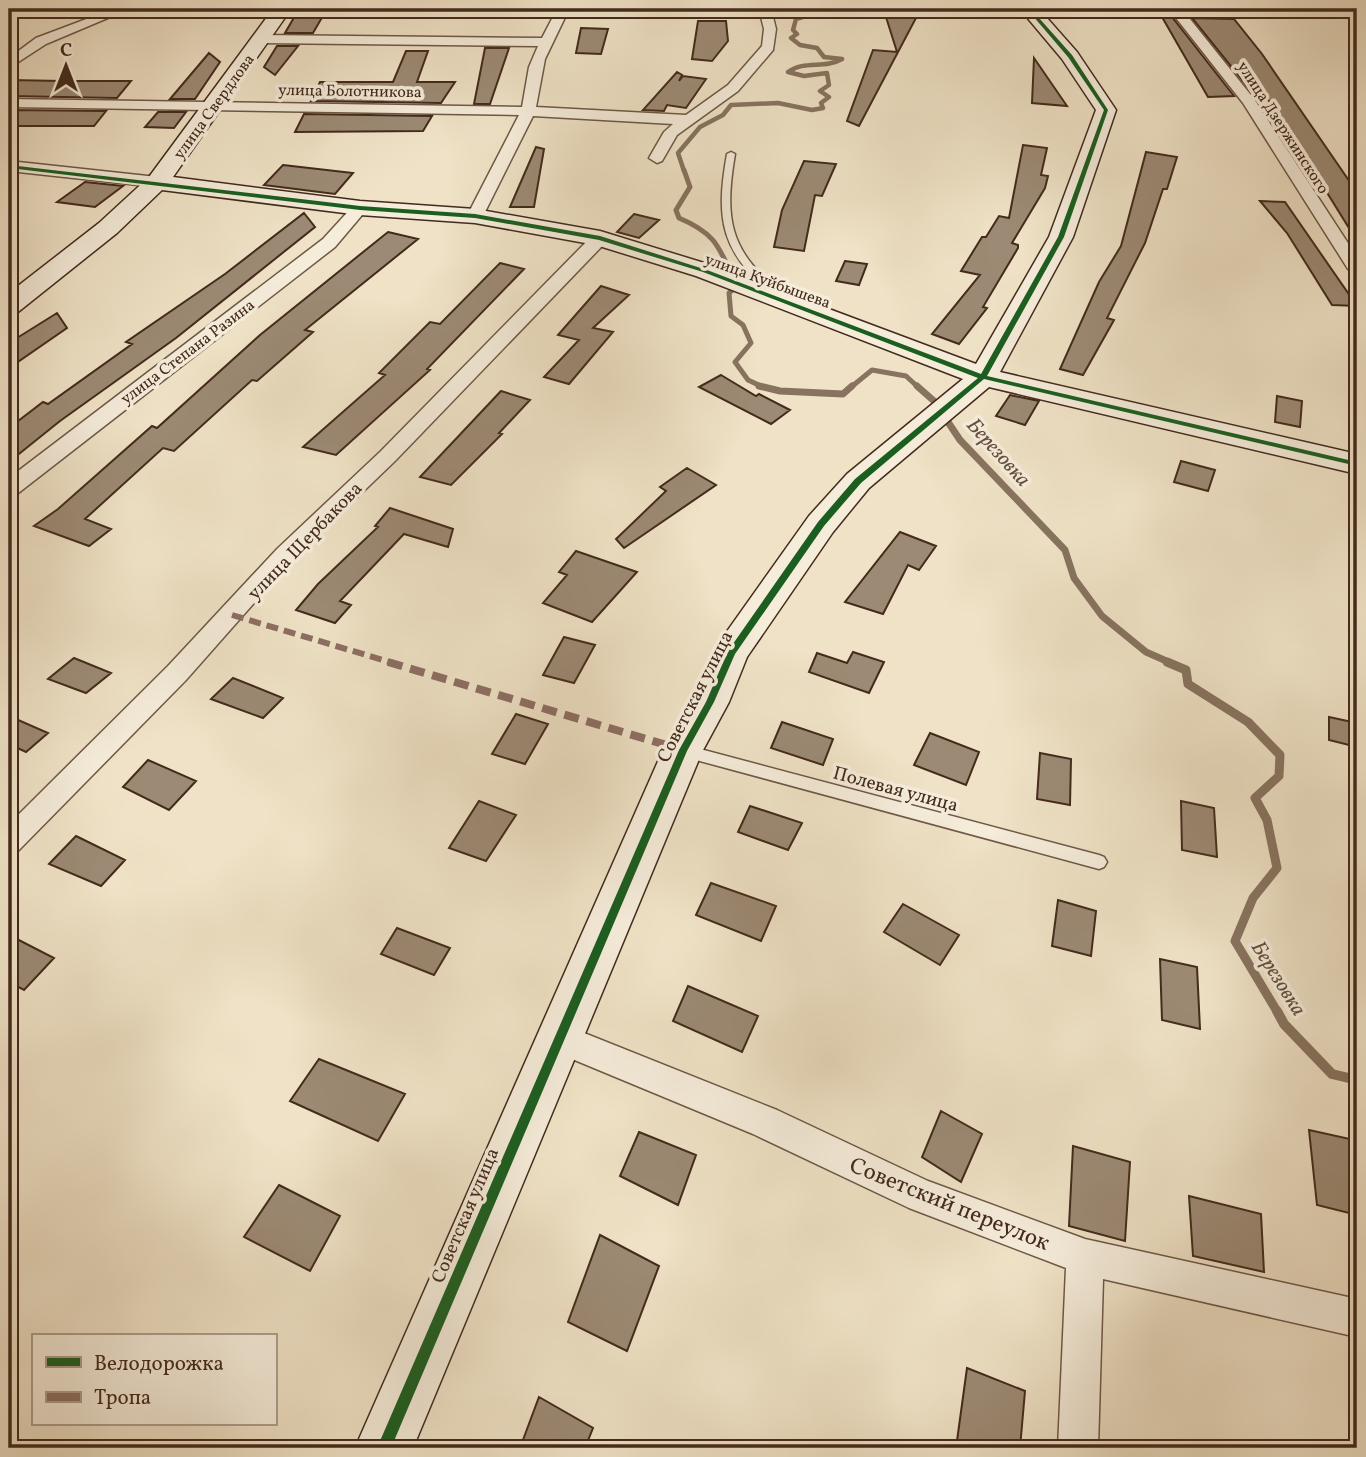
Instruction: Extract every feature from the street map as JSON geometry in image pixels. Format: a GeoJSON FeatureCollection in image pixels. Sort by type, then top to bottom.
{"type":"FeatureCollection","features":[{"type":"Feature","properties":{"kind":"street"},"geometry":{"type":"LineString","coordinates":[[9,64],[15,55],[41,41],[122,9]]}},
{"type":"Feature","properties":{"kind":"street","name":"улица Свердлова"},"geometry":{"type":"LineString","coordinates":[[12,301],[108,228],[157,182],[216,104],[282,9]]}},
{"type":"Feature","properties":{"kind":"street"},"geometry":{"type":"LineString","coordinates":[[474,216],[528,111],[540,53],[563,9]]}},
{"type":"Feature","properties":{"kind":"street"},"geometry":{"type":"LineString","coordinates":[[657,158],[671,132],[733,88],[768,47],[770,29],[765,9]]}},
{"type":"Feature","properties":{"kind":"street","name":"Советская улица"},"geometry":{"type":"LineString","coordinates":[[384,1448],[683,750],[710,702],[731,653],[821,524],[858,481],[983,376],[1062,237],[1106,110],[1070,56],[1029,9]]}},
{"type":"Feature","properties":{"kind":"street","name":"улица Дзержинского"},"geometry":{"type":"LineString","coordinates":[[1175,9],[1223,66],[1257,113],[1357,270]]}},
{"type":"Feature","properties":{"kind":"street"},"geometry":{"type":"LineString","coordinates":[[1345,9],[1357,22]]}},
{"type":"Feature","properties":{"kind":"street"},"geometry":{"type":"LineString","coordinates":[[261,39],[548,42]]}},
{"type":"Feature","properties":{"kind":"street","name":"улица Болотникова"},"geometry":{"type":"LineString","coordinates":[[9,103],[216,104],[528,111],[667,120],[691,119]]}},
{"type":"Feature","properties":{"kind":"street"},"geometry":{"type":"LineString","coordinates":[[9,166],[157,182]]}},
{"type":"Feature","properties":{"kind":"street","name":"улица Куйбышева"},"geometry":{"type":"LineString","coordinates":[[157,182],[360,208],[474,216],[600,239],[705,271],[983,376],[1357,464]]}},
{"type":"Feature","properties":{"kind":"street","name":"улица Степана Разина"},"geometry":{"type":"LineString","coordinates":[[9,489],[329,243],[360,208]]}},
{"type":"Feature","properties":{"kind":"street","name":"улица Щербакова"},"geometry":{"type":"LineString","coordinates":[[9,842],[177,673],[285,554],[387,456],[600,239]]}},
{"type":"Feature","properties":{"kind":"street","name":"Советский переулок"},"geometry":{"type":"LineString","coordinates":[[559,1038],[765,1122],[921,1196],[1085,1257],[1357,1318]]}},
{"type":"Feature","properties":{"kind":"street"},"geometry":{"type":"LineString","coordinates":[[1078,1448],[1085,1257]]}},
{"type":"Feature","properties":{"kind":"lane"},"geometry":{"type":"LineString","coordinates":[[731,154],[725,182],[725,221],[741,261],[755,279],[792,303]]}},
{"type":"Feature","properties":{"kind":"lane","name":"Полевая улица"},"geometry":{"type":"LineString","coordinates":[[683,750],[1099,862]]}},
{"type":"Feature","properties":{"kind":"building"},"geometry":{"type":"Polygon","coordinates":[[[296,14],[324,14],[313,33],[285,33],[296,14]]]}},
{"type":"Feature","properties":{"kind":"building"},"geometry":{"type":"Polygon","coordinates":[[[917,16],[859,126],[847,121],[873,50],[897,52],[886,17],[917,16]]]}},
{"type":"Feature","properties":{"kind":"building"},"geometry":{"type":"Polygon","coordinates":[[[1162,17],[1172,17],[1234,96],[1208,97],[1162,17]]]}},
{"type":"Feature","properties":{"kind":"building"},"geometry":{"type":"Polygon","coordinates":[[[1192,18],[1234,19],[1262,54],[1352,185],[1357,185],[1357,241],[1272,104],[1264,96],[1255,96],[1192,18]]]}},
{"type":"Feature","properties":{"kind":"building"},"geometry":{"type":"Polygon","coordinates":[[[698,21],[726,21],[728,41],[712,61],[692,59],[698,21]]]}},
{"type":"Feature","properties":{"kind":"building"},"geometry":{"type":"Polygon","coordinates":[[[581,28],[608,29],[601,54],[576,53],[581,28]]]}},
{"type":"Feature","properties":{"kind":"building"},"geometry":{"type":"Polygon","coordinates":[[[277,46],[298,46],[275,75],[264,67],[277,46]]]}},
{"type":"Feature","properties":{"kind":"building"},"geometry":{"type":"Polygon","coordinates":[[[485,48],[509,48],[490,104],[474,104],[485,48]]]}},
{"type":"Feature","properties":{"kind":"building"},"geometry":{"type":"Polygon","coordinates":[[[406,51],[428,51],[417,82],[455,82],[441,103],[311,101],[320,82],[393,82],[406,51]]]}},
{"type":"Feature","properties":{"kind":"building"},"geometry":{"type":"Polygon","coordinates":[[[209,53],[220,62],[195,99],[170,99],[209,53]]]}},
{"type":"Feature","properties":{"kind":"building"},"geometry":{"type":"Polygon","coordinates":[[[1034,58],[1067,106],[1032,103],[1034,58]]]}},
{"type":"Feature","properties":{"kind":"building"},"geometry":{"type":"Polygon","coordinates":[[[677,72],[682,75],[679,81],[683,76],[706,79],[686,108],[667,105],[664,111],[643,110],[677,72]]]}},
{"type":"Feature","properties":{"kind":"building"},"geometry":{"type":"Polygon","coordinates":[[[9,80],[131,81],[117,98],[9,96],[9,80]]]}},
{"type":"Feature","properties":{"kind":"building"},"geometry":{"type":"Polygon","coordinates":[[[9,110],[106,111],[94,126],[9,126],[9,110]]]}},
{"type":"Feature","properties":{"kind":"building"},"geometry":{"type":"Polygon","coordinates":[[[158,112],[186,112],[174,128],[145,127],[158,112]]]}},
{"type":"Feature","properties":{"kind":"building"},"geometry":{"type":"Polygon","coordinates":[[[304,114],[432,116],[423,131],[295,132],[304,114]]]}},
{"type":"Feature","properties":{"kind":"building"},"geometry":{"type":"Polygon","coordinates":[[[1023,145],[1047,148],[1041,175],[1048,176],[1045,188],[1012,243],[1018,245],[1018,248],[983,307],[987,308],[959,344],[932,334],[980,275],[961,271],[982,237],[986,237],[999,216],[1009,218],[1023,145]]]}},
{"type":"Feature","properties":{"kind":"building"},"geometry":{"type":"Polygon","coordinates":[[[536,147],[544,149],[534,207],[510,207],[536,147]]]}},
{"type":"Feature","properties":{"kind":"building"},"geometry":{"type":"Polygon","coordinates":[[[1146,152],[1177,157],[1167,189],[1163,189],[1145,243],[1107,318],[1114,320],[1083,375],[1060,369],[1099,282],[1121,246],[1146,152]]]}},
{"type":"Feature","properties":{"kind":"building"},"geometry":{"type":"Polygon","coordinates":[[[804,161],[836,164],[822,196],[815,195],[804,251],[774,247],[782,210],[804,161]]]}},
{"type":"Feature","properties":{"kind":"building"},"geometry":{"type":"Polygon","coordinates":[[[283,165],[353,173],[335,194],[264,185],[283,165]]]}},
{"type":"Feature","properties":{"kind":"building"},"geometry":{"type":"Polygon","coordinates":[[[85,182],[123,186],[95,207],[57,202],[85,182]]]}},
{"type":"Feature","properties":{"kind":"building"},"geometry":{"type":"Polygon","coordinates":[[[1260,201],[1285,202],[1357,306],[1332,305],[1287,233],[1260,201]]]}},
{"type":"Feature","properties":{"kind":"building"},"geometry":{"type":"Polygon","coordinates":[[[304,213],[315,227],[176,338],[60,421],[9,462],[9,428],[43,402],[48,404],[132,344],[126,342],[225,274],[304,213]]]}},
{"type":"Feature","properties":{"kind":"building"},"geometry":{"type":"Polygon","coordinates":[[[634,214],[659,220],[639,238],[617,232],[634,214]]]}},
{"type":"Feature","properties":{"kind":"building"},"geometry":{"type":"Polygon","coordinates":[[[388,232],[418,239],[305,330],[313,332],[257,381],[252,380],[174,451],[163,448],[85,519],[111,529],[89,546],[34,526],[58,509],[152,426],[157,428],[260,335],[388,232]]]}},
{"type":"Feature","properties":{"kind":"building"},"geometry":{"type":"Polygon","coordinates":[[[845,261],[867,264],[859,285],[836,281],[845,261]]]}},
{"type":"Feature","properties":{"kind":"building"},"geometry":{"type":"Polygon","coordinates":[[[500,263],[524,269],[427,369],[430,370],[336,455],[303,447],[385,375],[379,373],[430,322],[440,324],[500,263]]]}},
{"type":"Feature","properties":{"kind":"building"},"geometry":{"type":"Polygon","coordinates":[[[601,286],[629,295],[593,328],[613,332],[569,384],[544,377],[579,340],[558,335],[601,286]]]}},
{"type":"Feature","properties":{"kind":"building"},"geometry":{"type":"Polygon","coordinates":[[[57,313],[67,328],[9,368],[9,343],[57,313]]]}},
{"type":"Feature","properties":{"kind":"building"},"geometry":{"type":"Polygon","coordinates":[[[721,375],[756,396],[759,394],[790,410],[771,424],[699,387],[721,375]]]}},
{"type":"Feature","properties":{"kind":"building"},"geometry":{"type":"Polygon","coordinates":[[[501,391],[530,400],[499,433],[502,434],[451,485],[420,477],[501,391]]]}},
{"type":"Feature","properties":{"kind":"building"},"geometry":{"type":"Polygon","coordinates":[[[1010,395],[1039,401],[1025,425],[996,416],[1010,395]]]}},
{"type":"Feature","properties":{"kind":"building"},"geometry":{"type":"Polygon","coordinates":[[[1277,396],[1302,401],[1300,427],[1275,422],[1277,396]]]}},
{"type":"Feature","properties":{"kind":"building"},"geometry":{"type":"Polygon","coordinates":[[[1181,461],[1215,470],[1208,491],[1174,482],[1181,461]]]}},
{"type":"Feature","properties":{"kind":"building"},"geometry":{"type":"Polygon","coordinates":[[[687,468],[716,485],[624,548],[616,539],[666,491],[660,487],[687,468]]]}},
{"type":"Feature","properties":{"kind":"building"},"geometry":{"type":"Polygon","coordinates":[[[390,508],[453,529],[448,547],[404,534],[340,601],[351,605],[335,623],[296,610],[318,584],[378,527],[375,526],[390,508]]]}},
{"type":"Feature","properties":{"kind":"building"},"geometry":{"type":"Polygon","coordinates":[[[900,532],[936,546],[919,570],[908,565],[883,614],[845,602],[900,532]]]}},
{"type":"Feature","properties":{"kind":"building"},"geometry":{"type":"Polygon","coordinates":[[[576,551],[637,572],[592,622],[543,603],[567,575],[559,572],[576,551]]]}},
{"type":"Feature","properties":{"kind":"building"},"geometry":{"type":"Polygon","coordinates":[[[564,637],[595,645],[574,683],[543,675],[564,637]]]}},
{"type":"Feature","properties":{"kind":"building"},"geometry":{"type":"Polygon","coordinates":[[[853,652],[884,662],[869,693],[809,672],[817,653],[847,663],[853,652]]]}},
{"type":"Feature","properties":{"kind":"building"},"geometry":{"type":"Polygon","coordinates":[[[74,658],[111,673],[86,693],[48,679],[74,658]]]}},
{"type":"Feature","properties":{"kind":"building"},"geometry":{"type":"Polygon","coordinates":[[[233,678],[283,698],[263,718],[211,699],[233,678]]]}},
{"type":"Feature","properties":{"kind":"building"},"geometry":{"type":"Polygon","coordinates":[[[516,714],[548,724],[525,764],[492,754],[516,714]]]}},
{"type":"Feature","properties":{"kind":"building"},"geometry":{"type":"Polygon","coordinates":[[[9,716],[48,733],[26,752],[9,744],[9,716]]]}},
{"type":"Feature","properties":{"kind":"building"},"geometry":{"type":"Polygon","coordinates":[[[1329,717],[1357,723],[1357,747],[1329,740],[1329,717]]]}},
{"type":"Feature","properties":{"kind":"building"},"geometry":{"type":"Polygon","coordinates":[[[782,722],[833,739],[823,765],[771,748],[782,722]]]}},
{"type":"Feature","properties":{"kind":"building"},"geometry":{"type":"Polygon","coordinates":[[[930,733],[979,752],[966,785],[914,765],[930,733]]]}},
{"type":"Feature","properties":{"kind":"building"},"geometry":{"type":"Polygon","coordinates":[[[1040,753],[1071,759],[1070,805],[1037,799],[1040,753]]]}},
{"type":"Feature","properties":{"kind":"building"},"geometry":{"type":"Polygon","coordinates":[[[148,760],[196,781],[169,810],[123,787],[148,760]]]}},
{"type":"Feature","properties":{"kind":"building"},"geometry":{"type":"Polygon","coordinates":[[[479,801],[516,815],[486,861],[449,848],[479,801]]]}},
{"type":"Feature","properties":{"kind":"building"},"geometry":{"type":"Polygon","coordinates":[[[1181,801],[1214,808],[1217,857],[1182,850],[1181,801]]]}},
{"type":"Feature","properties":{"kind":"building"},"geometry":{"type":"Polygon","coordinates":[[[750,806],[802,823],[788,850],[738,832],[750,806]]]}},
{"type":"Feature","properties":{"kind":"building"},"geometry":{"type":"Polygon","coordinates":[[[76,836],[125,860],[101,886],[49,864],[76,836]]]}},
{"type":"Feature","properties":{"kind":"building"},"geometry":{"type":"Polygon","coordinates":[[[711,883],[776,906],[761,941],[696,915],[711,883]]]}},
{"type":"Feature","properties":{"kind":"building"},"geometry":{"type":"Polygon","coordinates":[[[1058,900],[1096,911],[1091,956],[1052,946],[1058,900]]]}},
{"type":"Feature","properties":{"kind":"building"},"geometry":{"type":"Polygon","coordinates":[[[903,904],[959,935],[940,965],[884,932],[903,904]]]}},
{"type":"Feature","properties":{"kind":"building"},"geometry":{"type":"Polygon","coordinates":[[[397,928],[450,948],[434,975],[381,954],[397,928]]]}},
{"type":"Feature","properties":{"kind":"building"},"geometry":{"type":"Polygon","coordinates":[[[9,935],[54,958],[24,990],[9,982],[9,935]]]}},
{"type":"Feature","properties":{"kind":"building"},"geometry":{"type":"Polygon","coordinates":[[[1160,959],[1197,967],[1200,1029],[1162,1020],[1160,959]]]}},
{"type":"Feature","properties":{"kind":"building"},"geometry":{"type":"Polygon","coordinates":[[[688,986],[758,1016],[742,1052],[673,1021],[688,986]]]}},
{"type":"Feature","properties":{"kind":"building"},"geometry":{"type":"Polygon","coordinates":[[[319,1059],[405,1094],[378,1141],[290,1101],[319,1059]]]}},
{"type":"Feature","properties":{"kind":"building"},"geometry":{"type":"Polygon","coordinates":[[[941,1111],[982,1134],[961,1182],[922,1157],[941,1111]]]}},
{"type":"Feature","properties":{"kind":"building"},"geometry":{"type":"Polygon","coordinates":[[[1309,1130],[1350,1139],[1357,1215],[1317,1205],[1309,1130]]]}},
{"type":"Feature","properties":{"kind":"building"},"geometry":{"type":"Polygon","coordinates":[[[639,1132],[696,1155],[678,1205],[620,1176],[639,1132]]]}},
{"type":"Feature","properties":{"kind":"building"},"geometry":{"type":"Polygon","coordinates":[[[1073,1146],[1130,1162],[1125,1241],[1069,1226],[1073,1146]]]}},
{"type":"Feature","properties":{"kind":"building"},"geometry":{"type":"Polygon","coordinates":[[[279,1185],[340,1216],[310,1271],[244,1237],[279,1185]]]}},
{"type":"Feature","properties":{"kind":"building"},"geometry":{"type":"Polygon","coordinates":[[[1189,1196],[1261,1214],[1264,1272],[1193,1256],[1189,1196]]]}},
{"type":"Feature","properties":{"kind":"building"},"geometry":{"type":"Polygon","coordinates":[[[600,1235],[659,1266],[627,1351],[568,1322],[600,1235]]]}},
{"type":"Feature","properties":{"kind":"building"},"geometry":{"type":"Polygon","coordinates":[[[967,1368],[1025,1391],[1020,1448],[956,1448],[967,1368]]]}},
{"type":"Feature","properties":{"kind":"building"},"geometry":{"type":"Polygon","coordinates":[[[539,1397],[593,1428],[585,1448],[520,1448],[539,1397]]]}},
{"type":"Feature","properties":{"kind":"waterway","name":"Березовка"},"geometry":{"type":"LineString","coordinates":[[684,171],[678,153],[700,127],[723,115],[731,105],[778,103],[812,110],[823,108],[821,103],[829,97],[820,91],[829,85],[827,73],[804,76],[788,72],[801,66],[829,64],[842,59],[824,57],[817,48],[800,45],[791,38],[797,34],[793,30],[796,19],[828,9]]}},
{"type":"Feature","properties":{"kind":"waterway","name":"Березовка"},"geometry":{"type":"LineString","coordinates":[[684,170],[690,187],[676,210],[679,218],[710,237],[721,253],[737,286],[729,293],[731,316],[743,325],[751,343],[735,362],[748,380],[763,387]]}},
{"type":"Feature","properties":{"kind":"waterway","name":"Березовка"},"geometry":{"type":"LineString","coordinates":[[850,388],[872,370],[906,376],[919,388]]}},
{"type":"Feature","properties":{"kind":"waterway","name":"Березовка"},"geometry":{"type":"LineString","coordinates":[[763,387],[780,391],[843,394],[852,386]]}},
{"type":"Feature","properties":{"kind":"waterway","name":"Березовка"},"geometry":{"type":"LineString","coordinates":[[917,386],[934,401],[960,440],[1065,550],[1074,578],[1102,616],[1146,652],[1171,663]]}},
{"type":"Feature","properties":{"kind":"waterway","name":"Березовка"},"geometry":{"type":"LineString","coordinates":[[1167,662],[1186,670],[1188,684],[1248,722],[1280,755],[1279,776],[1255,798],[1267,820],[1277,868],[1253,898],[1235,941],[1278,1013]]}},
{"type":"Feature","properties":{"kind":"waterway","name":"Березовка"},"geometry":{"type":"LineString","coordinates":[[1277,1011],[1284,1024],[1332,1074],[1357,1080]]}},
{"type":"Feature","properties":{"kind":"marked path"},"geometry":{"type":"LineString","coordinates":[[232,615],[683,750]]}},
{"type":"Feature","properties":{"kind":"cycle path"},"geometry":{"type":"LineString","coordinates":[[384,1448],[683,750],[710,702],[731,653],[821,524],[858,481],[983,377],[1061,237],[1106,110],[1070,56],[1029,9]]}},
{"type":"Feature","properties":{"kind":"cycle path"},"geometry":{"type":"LineString","coordinates":[[9,166],[360,208],[475,216],[600,238],[705,271],[983,377],[1357,464]]}}]}
